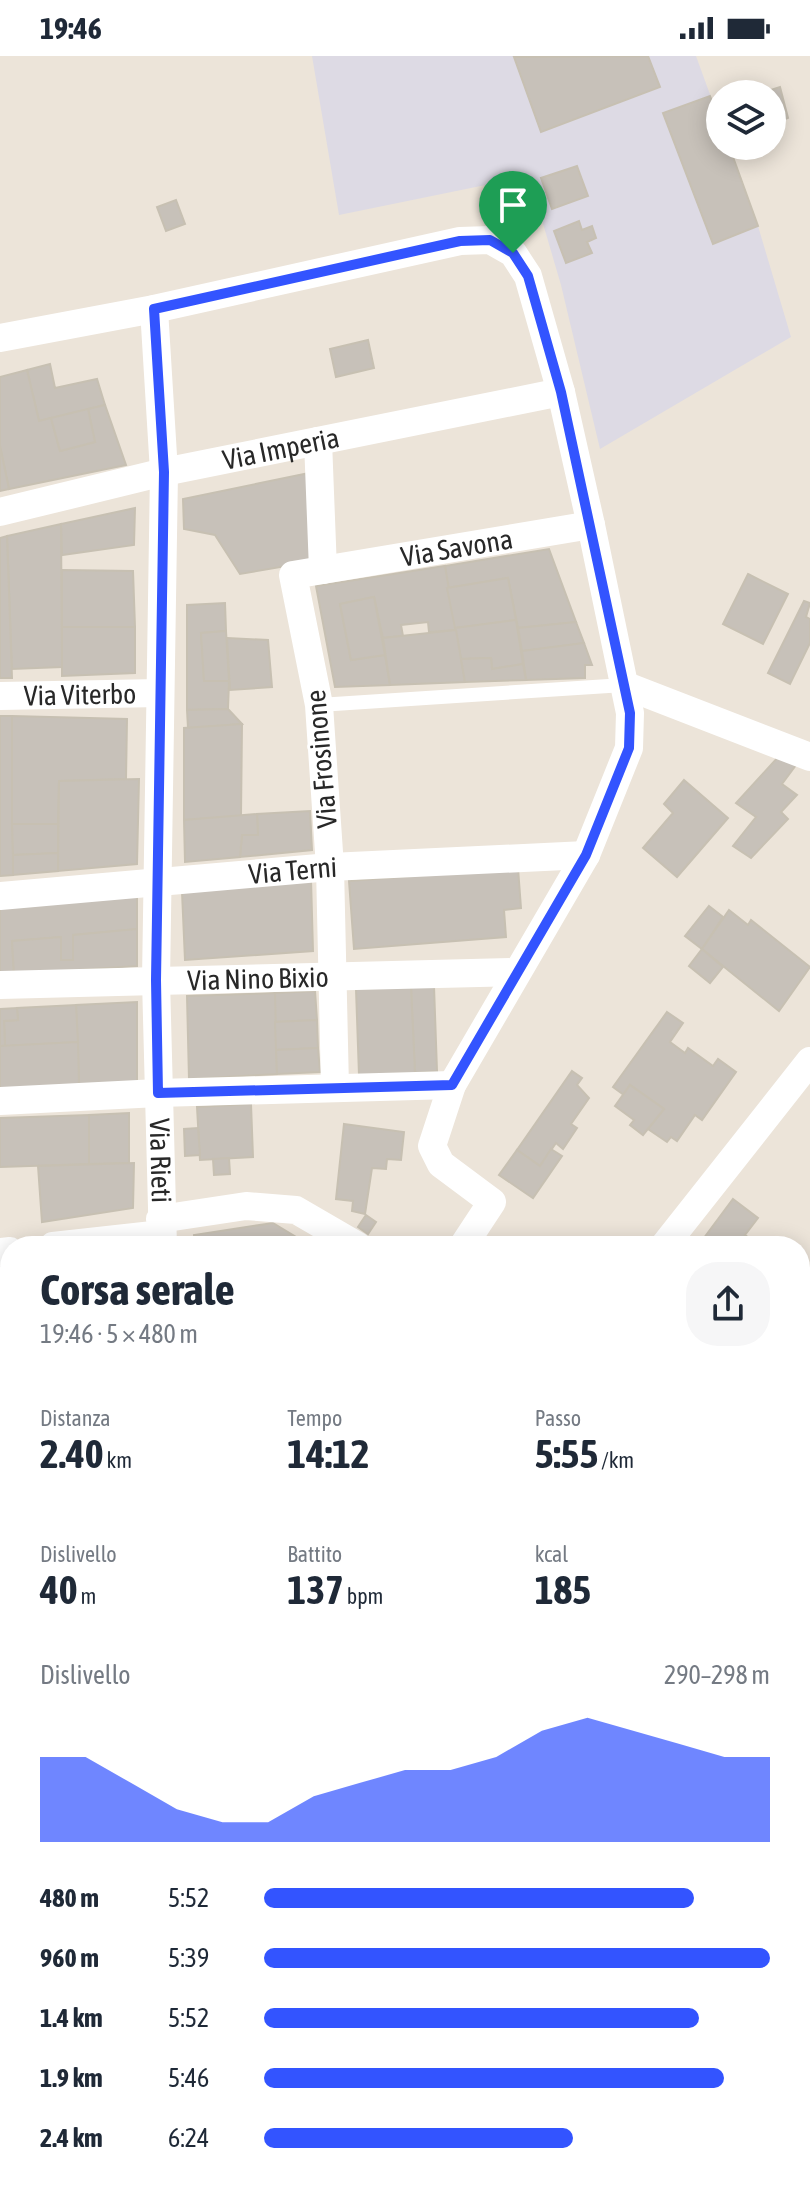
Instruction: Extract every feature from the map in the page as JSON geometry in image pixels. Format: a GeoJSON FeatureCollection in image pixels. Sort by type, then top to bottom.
{"type":"FeatureCollection","features":[{"type":"Feature","properties":{"kind":"street"},"geometry":{"type":"LineString","coordinates":[[0,338],[154,309],[460,241],[490,240],[513,253],[528,276],[561,392],[591,525],[630,713],[629,748],[586,855],[515,972],[452,1085],[432,1146],[441,1164],[492,1202],[470,1236]]}},
{"type":"Feature","properties":{"kind":"street","name":"Via Rieti"},"geometry":{"type":"LineString","coordinates":[[154,309],[164,472],[156,980],[162,1233]]}},
{"type":"Feature","properties":{"kind":"street","name":"Via Imperia"},"geometry":{"type":"LineString","coordinates":[[0,512],[164,472],[561,392]]}},
{"type":"Feature","properties":{"kind":"street"},"geometry":{"type":"LineString","coordinates":[[318,441],[323,570]]}},
{"type":"Feature","properties":{"kind":"street","name":"Via Savona"},"geometry":{"type":"LineString","coordinates":[[293,575],[591,525]]}},
{"type":"Feature","properties":{"kind":"street","name":"Via Frosinone"},"geometry":{"type":"LineString","coordinates":[[293,575],[319,705],[330,867],[335,1088]]}},
{"type":"Feature","properties":{"kind":"street"},"geometry":{"type":"LineString","coordinates":[[624,685],[810,757]]}},
{"type":"Feature","properties":{"kind":"street","name":"Via Viterbo"},"geometry":{"type":"LineString","coordinates":[[0,696],[160,693]]}},
{"type":"Feature","properties":{"kind":"street","name":"Via Terni"},"geometry":{"type":"LineString","coordinates":[[0,896],[330,867],[586,855]]}},
{"type":"Feature","properties":{"kind":"street","name":"Via Nino Bixio"},"geometry":{"type":"LineString","coordinates":[[0,985],[515,972]]}},
{"type":"Feature","properties":{"kind":"street"},"geometry":{"type":"LineString","coordinates":[[672,1236],[810,1061]]}},
{"type":"Feature","properties":{"kind":"street"},"geometry":{"type":"LineString","coordinates":[[0,1101],[158,1093],[452,1085]]}},
{"type":"Feature","properties":{"kind":"street"},"geometry":{"type":"LineString","coordinates":[[137,1236],[162,1233],[246,1206],[296,1210],[341,1236]]}},
{"type":"Feature","properties":{"kind":"lane"},"geometry":{"type":"LineString","coordinates":[[319,705],[624,685]]}},
{"type":"Feature","properties":{"kind":"shaded area"},"geometry":{"type":"Polygon","coordinates":[[[312,56],[696,56],[706,84],[706,160],[734,160],[758,226],[791,337],[600,449],[561,285],[529,176],[339,215],[312,56]]]}},
{"type":"Feature","properties":{"kind":"building"},"geometry":{"type":"Polygon","coordinates":[[[648,56],[660,87],[541,132],[514,57],[648,56]]]}},
{"type":"Feature","properties":{"kind":"building"},"geometry":{"type":"Polygon","coordinates":[[[706,97],[706,160],[734,160],[758,226],[713,244],[663,113],[706,97]]]}},
{"type":"Feature","properties":{"kind":"building"},"geometry":{"type":"Polygon","coordinates":[[[577,166],[588,196],[552,209],[541,178],[577,166]]]}},
{"type":"Feature","properties":{"kind":"building"},"geometry":{"type":"Polygon","coordinates":[[[176,200],[185,224],[166,231],[157,207],[176,200]]]}},
{"type":"Feature","properties":{"kind":"building"},"geometry":{"type":"Polygon","coordinates":[[[579,221],[582,230],[592,226],[596,238],[587,242],[592,253],[566,263],[554,231],[579,221]]]}},
{"type":"Feature","properties":{"kind":"building"},"geometry":{"type":"Polygon","coordinates":[[[368,340],[374,368],[336,377],[330,349],[368,340]]]}},
{"type":"Feature","properties":{"kind":"building"},"geometry":{"type":"Polygon","coordinates":[[[50,364],[55,388],[97,379],[105,405],[39,421],[27,370],[50,364]]]}},
{"type":"Feature","properties":{"kind":"building"},"geometry":{"type":"Polygon","coordinates":[[[27,370],[39,421],[51,418],[60,451],[95,442],[88,409],[105,405],[126,465],[9,489],[0,446],[0,377],[27,370]]]}},
{"type":"Feature","properties":{"kind":"building"},"geometry":{"type":"Polygon","coordinates":[[[88,409],[95,442],[60,451],[51,418],[88,409]]]}},
{"type":"Feature","properties":{"kind":"building"},"geometry":{"type":"Polygon","coordinates":[[[0,446],[9,489],[0,491],[0,446]]]}},
{"type":"Feature","properties":{"kind":"building"},"geometry":{"type":"Polygon","coordinates":[[[309,473],[310,562],[240,574],[215,535],[184,529],[183,499],[309,473]]]}},
{"type":"Feature","properties":{"kind":"building"},"geometry":{"type":"Polygon","coordinates":[[[135,508],[134,545],[62,555],[61,524],[135,508]]]}},
{"type":"Feature","properties":{"kind":"building"},"geometry":{"type":"Polygon","coordinates":[[[61,524],[62,667],[12,669],[7,536],[61,524]]]}},
{"type":"Feature","properties":{"kind":"building"},"geometry":{"type":"Polygon","coordinates":[[[7,536],[12,678],[0,678],[0,538],[7,536]]]}},
{"type":"Feature","properties":{"kind":"building"},"geometry":{"type":"Polygon","coordinates":[[[549,549],[576,622],[518,628],[508,578],[447,588],[445,566],[549,549]]]}},
{"type":"Feature","properties":{"kind":"building"},"geometry":{"type":"Polygon","coordinates":[[[445,566],[456,630],[429,632],[428,622],[401,625],[403,636],[383,638],[374,597],[340,604],[351,660],[385,655],[390,685],[335,687],[316,586],[445,566]]]}},
{"type":"Feature","properties":{"kind":"building"},"geometry":{"type":"Polygon","coordinates":[[[62,570],[133,571],[135,627],[62,627],[62,570]]]}},
{"type":"Feature","properties":{"kind":"building"},"geometry":{"type":"Polygon","coordinates":[[[748,574],[788,594],[763,644],[723,624],[748,574]]]}},
{"type":"Feature","properties":{"kind":"building"},"geometry":{"type":"Polygon","coordinates":[[[508,578],[516,620],[455,628],[447,588],[508,578]]]}},
{"type":"Feature","properties":{"kind":"building"},"geometry":{"type":"Polygon","coordinates":[[[374,597],[385,655],[351,660],[340,604],[374,597]]]}},
{"type":"Feature","properties":{"kind":"building"},"geometry":{"type":"Polygon","coordinates":[[[804,601],[810,603],[806,617],[810,619],[810,643],[790,684],[768,673],[804,601]]]}},
{"type":"Feature","properties":{"kind":"building"},"geometry":{"type":"Polygon","coordinates":[[[225,603],[226,631],[201,633],[204,681],[229,681],[228,709],[187,710],[187,605],[225,603]]]}},
{"type":"Feature","properties":{"kind":"building"},"geometry":{"type":"Polygon","coordinates":[[[516,620],[523,664],[492,669],[491,658],[461,659],[455,628],[516,620]]]}},
{"type":"Feature","properties":{"kind":"building"},"geometry":{"type":"Polygon","coordinates":[[[576,622],[584,643],[522,651],[518,628],[576,622]]]}},
{"type":"Feature","properties":{"kind":"building"},"geometry":{"type":"Polygon","coordinates":[[[62,627],[135,627],[135,673],[62,676],[62,627]]]}},
{"type":"Feature","properties":{"kind":"building"},"geometry":{"type":"Polygon","coordinates":[[[456,630],[465,682],[390,685],[383,638],[456,630]]]}},
{"type":"Feature","properties":{"kind":"building"},"geometry":{"type":"Polygon","coordinates":[[[226,631],[229,681],[204,681],[201,633],[226,631]]]}},
{"type":"Feature","properties":{"kind":"building"},"geometry":{"type":"Polygon","coordinates":[[[227,638],[268,640],[272,687],[230,690],[227,638]]]}},
{"type":"Feature","properties":{"kind":"building"},"geometry":{"type":"Polygon","coordinates":[[[584,643],[592,665],[585,665],[585,678],[526,680],[522,651],[584,643]]]}},
{"type":"Feature","properties":{"kind":"building"},"geometry":{"type":"Polygon","coordinates":[[[491,658],[492,669],[523,664],[526,680],[465,682],[461,659],[491,658]]]}},
{"type":"Feature","properties":{"kind":"building"},"geometry":{"type":"Polygon","coordinates":[[[228,709],[242,724],[188,728],[187,710],[228,709]]]}},
{"type":"Feature","properties":{"kind":"building"},"geometry":{"type":"Polygon","coordinates":[[[0,716],[12,716],[13,875],[0,876],[0,716]]]}},
{"type":"Feature","properties":{"kind":"building"},"geometry":{"type":"Polygon","coordinates":[[[12,716],[127,719],[126,779],[59,781],[58,824],[12,824],[12,716]]]}},
{"type":"Feature","properties":{"kind":"building"},"geometry":{"type":"Polygon","coordinates":[[[242,724],[241,816],[184,820],[184,728],[242,724]]]}},
{"type":"Feature","properties":{"kind":"building"},"geometry":{"type":"Polygon","coordinates":[[[780,755],[796,765],[782,784],[797,795],[781,812],[788,819],[751,858],[733,846],[756,817],[736,803],[780,755]]]}},
{"type":"Feature","properties":{"kind":"building"},"geometry":{"type":"Polygon","coordinates":[[[139,779],[137,864],[58,871],[59,781],[139,779]]]}},
{"type":"Feature","properties":{"kind":"building"},"geometry":{"type":"Polygon","coordinates":[[[684,780],[728,818],[677,877],[643,848],[673,813],[664,804],[684,780]]]}},
{"type":"Feature","properties":{"kind":"building"},"geometry":{"type":"Polygon","coordinates":[[[310,811],[312,850],[240,857],[242,835],[258,835],[257,814],[310,811]]]}},
{"type":"Feature","properties":{"kind":"building"},"geometry":{"type":"Polygon","coordinates":[[[257,814],[258,835],[242,835],[240,857],[185,862],[184,820],[257,814]]]}},
{"type":"Feature","properties":{"kind":"building"},"geometry":{"type":"Polygon","coordinates":[[[12,824],[58,824],[58,853],[13,855],[12,824]]]}},
{"type":"Feature","properties":{"kind":"building"},"geometry":{"type":"Polygon","coordinates":[[[58,853],[58,871],[13,875],[13,855],[58,853]]]}},
{"type":"Feature","properties":{"kind":"building"},"geometry":{"type":"Polygon","coordinates":[[[518,868],[521,908],[504,910],[506,937],[354,949],[349,881],[518,868]]]}},
{"type":"Feature","properties":{"kind":"building"},"geometry":{"type":"Polygon","coordinates":[[[311,879],[313,951],[185,960],[182,892],[311,879]]]}},
{"type":"Feature","properties":{"kind":"building"},"geometry":{"type":"Polygon","coordinates":[[[137,893],[137,929],[73,935],[73,960],[61,960],[61,937],[12,941],[14,974],[0,975],[0,906],[137,893]]]}},
{"type":"Feature","properties":{"kind":"building"},"geometry":{"type":"Polygon","coordinates":[[[709,906],[723,917],[702,949],[685,936],[709,906]]]}},
{"type":"Feature","properties":{"kind":"building"},"geometry":{"type":"Polygon","coordinates":[[[729,910],[748,925],[751,920],[810,967],[779,1011],[702,949],[729,910]]]}},
{"type":"Feature","properties":{"kind":"building"},"geometry":{"type":"Polygon","coordinates":[[[137,929],[137,966],[14,974],[12,941],[61,937],[61,960],[73,960],[73,935],[137,929]]]}},
{"type":"Feature","properties":{"kind":"building"},"geometry":{"type":"Polygon","coordinates":[[[702,949],[723,967],[710,983],[689,966],[702,949]]]}},
{"type":"Feature","properties":{"kind":"building"},"geometry":{"type":"Polygon","coordinates":[[[434,986],[437,1071],[415,1073],[411,987],[434,986]]]}},
{"type":"Feature","properties":{"kind":"building"},"geometry":{"type":"Polygon","coordinates":[[[411,987],[415,1073],[359,1075],[356,989],[411,987]]]}},
{"type":"Feature","properties":{"kind":"building"},"geometry":{"type":"Polygon","coordinates":[[[315,991],[317,1020],[275,1022],[275,993],[315,991]]]}},
{"type":"Feature","properties":{"kind":"building"},"geometry":{"type":"Polygon","coordinates":[[[275,993],[277,1074],[189,1079],[187,996],[275,993]]]}},
{"type":"Feature","properties":{"kind":"building"},"geometry":{"type":"Polygon","coordinates":[[[137,1002],[137,1082],[79,1085],[76,1005],[137,1002]]]}},
{"type":"Feature","properties":{"kind":"building"},"geometry":{"type":"Polygon","coordinates":[[[76,1005],[78,1042],[5,1046],[4,1021],[18,1020],[17,1008],[76,1005]]]}},
{"type":"Feature","properties":{"kind":"building"},"geometry":{"type":"Polygon","coordinates":[[[17,1008],[18,1020],[4,1021],[5,1046],[0,1046],[0,1009],[17,1008]]]}},
{"type":"Feature","properties":{"kind":"building"},"geometry":{"type":"Polygon","coordinates":[[[667,1012],[683,1023],[670,1042],[685,1053],[688,1048],[713,1066],[718,1059],[736,1072],[702,1120],[695,1115],[677,1141],[671,1137],[667,1142],[648,1129],[664,1109],[630,1085],[624,1095],[613,1087],[667,1012]]]}},
{"type":"Feature","properties":{"kind":"building"},"geometry":{"type":"Polygon","coordinates":[[[317,1020],[318,1048],[276,1050],[275,1022],[317,1020]]]}},
{"type":"Feature","properties":{"kind":"building"},"geometry":{"type":"Polygon","coordinates":[[[78,1042],[79,1085],[0,1089],[0,1046],[78,1042]]]}},
{"type":"Feature","properties":{"kind":"building"},"geometry":{"type":"Polygon","coordinates":[[[318,1048],[320,1072],[277,1074],[276,1050],[318,1048]]]}},
{"type":"Feature","properties":{"kind":"building"},"geometry":{"type":"Polygon","coordinates":[[[572,1071],[582,1078],[577,1085],[589,1098],[571,1124],[577,1128],[563,1149],[556,1143],[540,1166],[517,1150],[572,1071]]]}},
{"type":"Feature","properties":{"kind":"building"},"geometry":{"type":"Polygon","coordinates":[[[630,1085],[664,1109],[643,1135],[630,1125],[634,1120],[615,1106],[630,1085]]]}},
{"type":"Feature","properties":{"kind":"building"},"geometry":{"type":"Polygon","coordinates":[[[251,1104],[253,1157],[200,1160],[197,1107],[251,1104]]]}},
{"type":"Feature","properties":{"kind":"building"},"geometry":{"type":"Polygon","coordinates":[[[129,1113],[129,1163],[89,1164],[89,1115],[129,1113]]]}},
{"type":"Feature","properties":{"kind":"building"},"geometry":{"type":"Polygon","coordinates":[[[89,1115],[89,1164],[0,1167],[0,1118],[89,1115]]]}},
{"type":"Feature","properties":{"kind":"building"},"geometry":{"type":"Polygon","coordinates":[[[344,1124],[404,1132],[401,1160],[387,1159],[386,1169],[372,1168],[365,1214],[352,1211],[353,1201],[336,1199],[344,1124]]]}},
{"type":"Feature","properties":{"kind":"building"},"geometry":{"type":"Polygon","coordinates":[[[198,1128],[200,1155],[185,1156],[184,1129],[198,1128]]]}},
{"type":"Feature","properties":{"kind":"building"},"geometry":{"type":"Polygon","coordinates":[[[551,1149],[562,1156],[533,1198],[499,1175],[517,1150],[540,1166],[551,1149]]]}},
{"type":"Feature","properties":{"kind":"building"},"geometry":{"type":"Polygon","coordinates":[[[229,1158],[230,1174],[214,1175],[213,1159],[229,1158]]]}},
{"type":"Feature","properties":{"kind":"building"},"geometry":{"type":"Polygon","coordinates":[[[134,1163],[133,1208],[42,1222],[38,1166],[134,1163]]]}},
{"type":"Feature","properties":{"kind":"building"},"geometry":{"type":"Polygon","coordinates":[[[733,1199],[758,1218],[746,1236],[705,1236],[733,1199]]]}},
{"type":"Feature","properties":{"kind":"building"},"geometry":{"type":"Polygon","coordinates":[[[366,1215],[376,1222],[368,1234],[358,1227],[366,1215]]]}},
{"type":"Feature","properties":{"kind":"building"},"geometry":{"type":"Polygon","coordinates":[[[273,1223],[294,1236],[194,1236],[273,1223]]]}},
{"type":"Feature","properties":{"kind":"route"},"geometry":{"type":"LineString","coordinates":[[490,240],[513,253],[528,276],[561,392],[630,713],[629,748],[586,855],[515,972],[452,1085],[158,1093],[156,980],[164,472],[154,309],[460,241],[490,240]]}}]}
